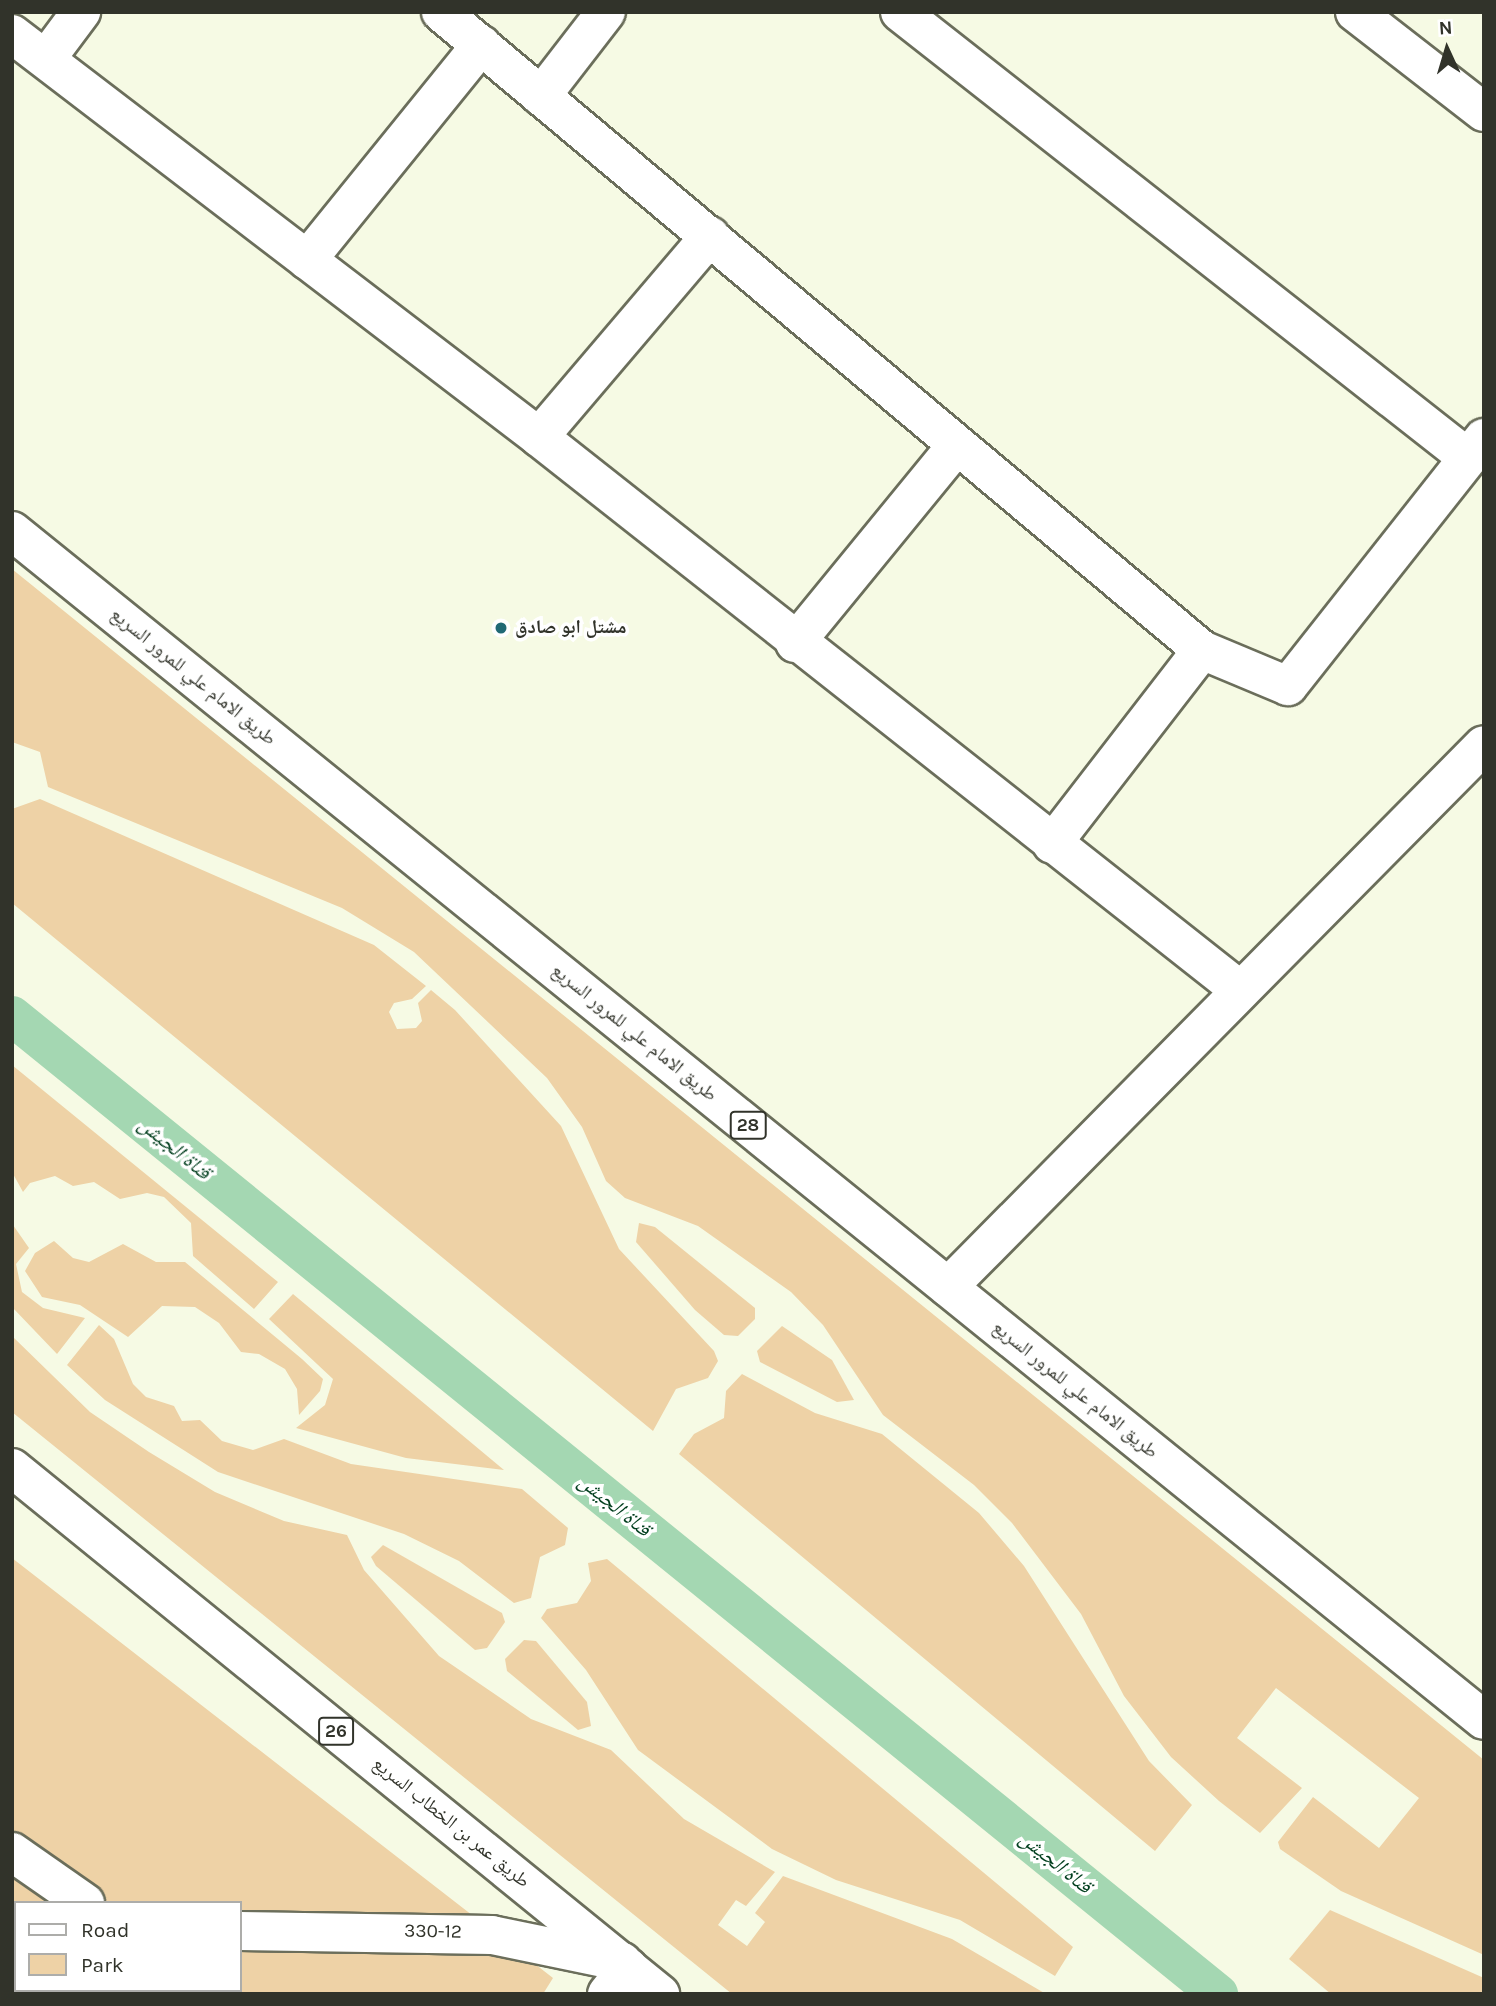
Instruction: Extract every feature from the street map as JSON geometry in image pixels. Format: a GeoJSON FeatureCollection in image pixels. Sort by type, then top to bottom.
{"type":"FeatureCollection","features":[{"type":"Feature","properties":{"kind":"main road"},"geometry":{"type":"LineString","coordinates":[[46,60],[81,12]]}},
{"type":"Feature","properties":{"kind":"main road"},"geometry":{"type":"LineString","coordinates":[[441,12],[710,236],[954,449],[1202,650],[1288,686],[1476,448],[900,12]]}},
{"type":"Feature","properties":{"kind":"main road"},"geometry":{"type":"LineString","coordinates":[[541,96],[606,12]]}},
{"type":"Feature","properties":{"kind":"main road"},"geometry":{"type":"LineString","coordinates":[[1355,12],[1484,111]]}},
{"type":"Feature","properties":{"kind":"main road"},"geometry":{"type":"LineString","coordinates":[[12,34],[539,437],[795,643],[1240,990]]}},
{"type":"Feature","properties":{"kind":"main road"},"geometry":{"type":"LineString","coordinates":[[307,260],[481,45]]}},
{"type":"Feature","properties":{"kind":"main road"},"geometry":{"type":"LineString","coordinates":[[539,437],[710,236]]}},
{"type":"Feature","properties":{"kind":"main road"},"geometry":{"type":"LineString","coordinates":[[795,643],[954,449]]}},
{"type":"Feature","properties":{"kind":"main road","name":"طريق الامام علي للمرور السريع"},"geometry":{"type":"LineString","coordinates":[[12,531],[1484,1720]]}},
{"type":"Feature","properties":{"kind":"main road"},"geometry":{"type":"LineString","coordinates":[[1052,844],[1202,650]]}},
{"type":"Feature","properties":{"kind":"main road"},"geometry":{"type":"LineString","coordinates":[[948,1287],[1484,745]]}},
{"type":"Feature","properties":{"kind":"main road","name":"طريق عمر بن الخطاب السريع"},"geometry":{"type":"LineString","coordinates":[[12,1468],[619,1975],[660,1994]]}},
{"type":"Feature","properties":{"kind":"main road"},"geometry":{"type":"LineString","coordinates":[[12,1852],[82,1901]]}},
{"type":"Feature","properties":{"kind":"main road","name":"330-12"},"geometry":{"type":"LineString","coordinates":[[242,1931],[492,1935],[619,1975]]}},
{"type":"Feature","properties":{"kind":"green space"},"geometry":{"type":"Polygon","coordinates":[[[12,569],[1484,1760],[1484,1955],[1341,1891],[1280,1849],[1278,1842],[1313,1797],[1379,1848],[1419,1798],[1276,1688],[1237,1738],[1302,1788],[1260,1833],[1219,1801],[1171,1757],[1124,1696],[1081,1614],[1012,1523],[974,1485],[883,1415],[823,1325],[791,1292],[698,1226],[625,1198],[606,1181],[582,1127],[547,1078],[414,952],[342,908],[48,787],[40,752],[12,742],[12,569]]]}},
{"type":"Feature","properties":{"kind":"green space"},"geometry":{"type":"Polygon","coordinates":[[[40,799],[374,945],[426,986],[412,999],[394,1003],[389,1012],[397,1029],[416,1028],[422,1021],[418,1003],[431,990],[455,1010],[561,1126],[619,1249],[714,1351],[718,1361],[708,1378],[676,1389],[653,1431],[12,903],[12,809],[40,799]]]}},
{"type":"Feature","properties":{"kind":"green space"},"geometry":{"type":"Polygon","coordinates":[[[12,1065],[278,1282],[254,1309],[193,1256],[191,1223],[164,1197],[147,1193],[120,1199],[94,1182],[73,1186],[55,1176],[30,1183],[23,1192],[12,1172],[12,1065]]]}},
{"type":"Feature","properties":{"kind":"green space"},"geometry":{"type":"Polygon","coordinates":[[[12,1203],[13,1225],[29,1248],[16,1264],[22,1292],[43,1308],[85,1318],[57,1354],[12,1307],[12,1203]]]}},
{"type":"Feature","properties":{"kind":"green space"},"geometry":{"type":"Polygon","coordinates":[[[639,1223],[655,1227],[755,1308],[755,1319],[738,1336],[724,1335],[695,1310],[636,1242],[639,1223]]]}},
{"type":"Feature","properties":{"kind":"green space"},"geometry":{"type":"Polygon","coordinates":[[[54,1241],[73,1258],[89,1262],[123,1244],[156,1262],[185,1262],[323,1379],[320,1391],[299,1415],[297,1389],[285,1369],[259,1354],[241,1352],[219,1323],[195,1307],[162,1306],[128,1337],[80,1305],[42,1297],[25,1271],[35,1253],[54,1241]]]}},
{"type":"Feature","properties":{"kind":"green space"},"geometry":{"type":"Polygon","coordinates":[[[293,1294],[504,1470],[406,1458],[296,1428],[325,1405],[333,1379],[269,1319],[293,1294]]]}},
{"type":"Feature","properties":{"kind":"green space"},"geometry":{"type":"Polygon","coordinates":[[[99,1325],[114,1339],[133,1384],[146,1397],[174,1406],[182,1421],[200,1420],[222,1441],[253,1450],[284,1439],[351,1464],[522,1489],[568,1528],[565,1545],[540,1557],[531,1598],[514,1603],[459,1561],[404,1534],[218,1472],[105,1400],[67,1365],[99,1325]]]}},
{"type":"Feature","properties":{"kind":"green space"},"geometry":{"type":"Polygon","coordinates":[[[782,1326],[832,1360],[854,1400],[837,1402],[760,1362],[757,1351],[782,1326]]]}},
{"type":"Feature","properties":{"kind":"green space"},"geometry":{"type":"Polygon","coordinates":[[[12,1336],[90,1412],[215,1492],[284,1521],[347,1535],[364,1570],[439,1656],[531,1719],[611,1750],[684,1819],[775,1872],[746,1906],[736,1900],[718,1925],[747,1946],[765,1922],[755,1913],[783,1876],[952,1939],[1046,1994],[732,1994],[12,1412],[12,1336]]]}},
{"type":"Feature","properties":{"kind":"green space"},"geometry":{"type":"Polygon","coordinates":[[[742,1374],[815,1413],[882,1434],[979,1513],[1024,1566],[1149,1761],[1192,1805],[1155,1851],[679,1454],[694,1434],[724,1418],[726,1391],[742,1374]]]}},
{"type":"Feature","properties":{"kind":"green space"},"geometry":{"type":"Polygon","coordinates":[[[383,1545],[502,1613],[505,1622],[487,1648],[475,1650],[376,1566],[371,1557],[383,1545]]]}},
{"type":"Feature","properties":{"kind":"green space"},"geometry":{"type":"Polygon","coordinates":[[[12,1558],[553,1978],[543,1994],[110,1994],[108,1992],[242,1992],[242,1901],[14,1901],[12,1913],[12,1558]]]}},
{"type":"Feature","properties":{"kind":"green space"},"geometry":{"type":"Polygon","coordinates":[[[607,1559],[1073,1947],[1055,1976],[960,1920],[836,1880],[772,1849],[638,1750],[586,1670],[541,1618],[547,1609],[577,1603],[591,1581],[588,1563],[607,1559]]]}},
{"type":"Feature","properties":{"kind":"green space"},"geometry":{"type":"Polygon","coordinates":[[[524,1640],[536,1641],[587,1702],[591,1726],[578,1730],[507,1671],[505,1659],[524,1640]]]}},
{"type":"Feature","properties":{"kind":"green space"},"geometry":{"type":"Polygon","coordinates":[[[1330,1910],[1484,1978],[1484,1994],[1331,1994],[1289,1959],[1330,1910]]]}},
{"type":"Feature","properties":{"kind":"waterway","name":"قناة الجيش"},"geometry":{"type":"LineString","coordinates":[[12,1016],[1218,1994]]}},
{"type":"Feature","properties":{"kind":"place","name":"مشتل ابو صادق"},"geometry":{"type":"Point","coordinates":[501,628]}}]}
